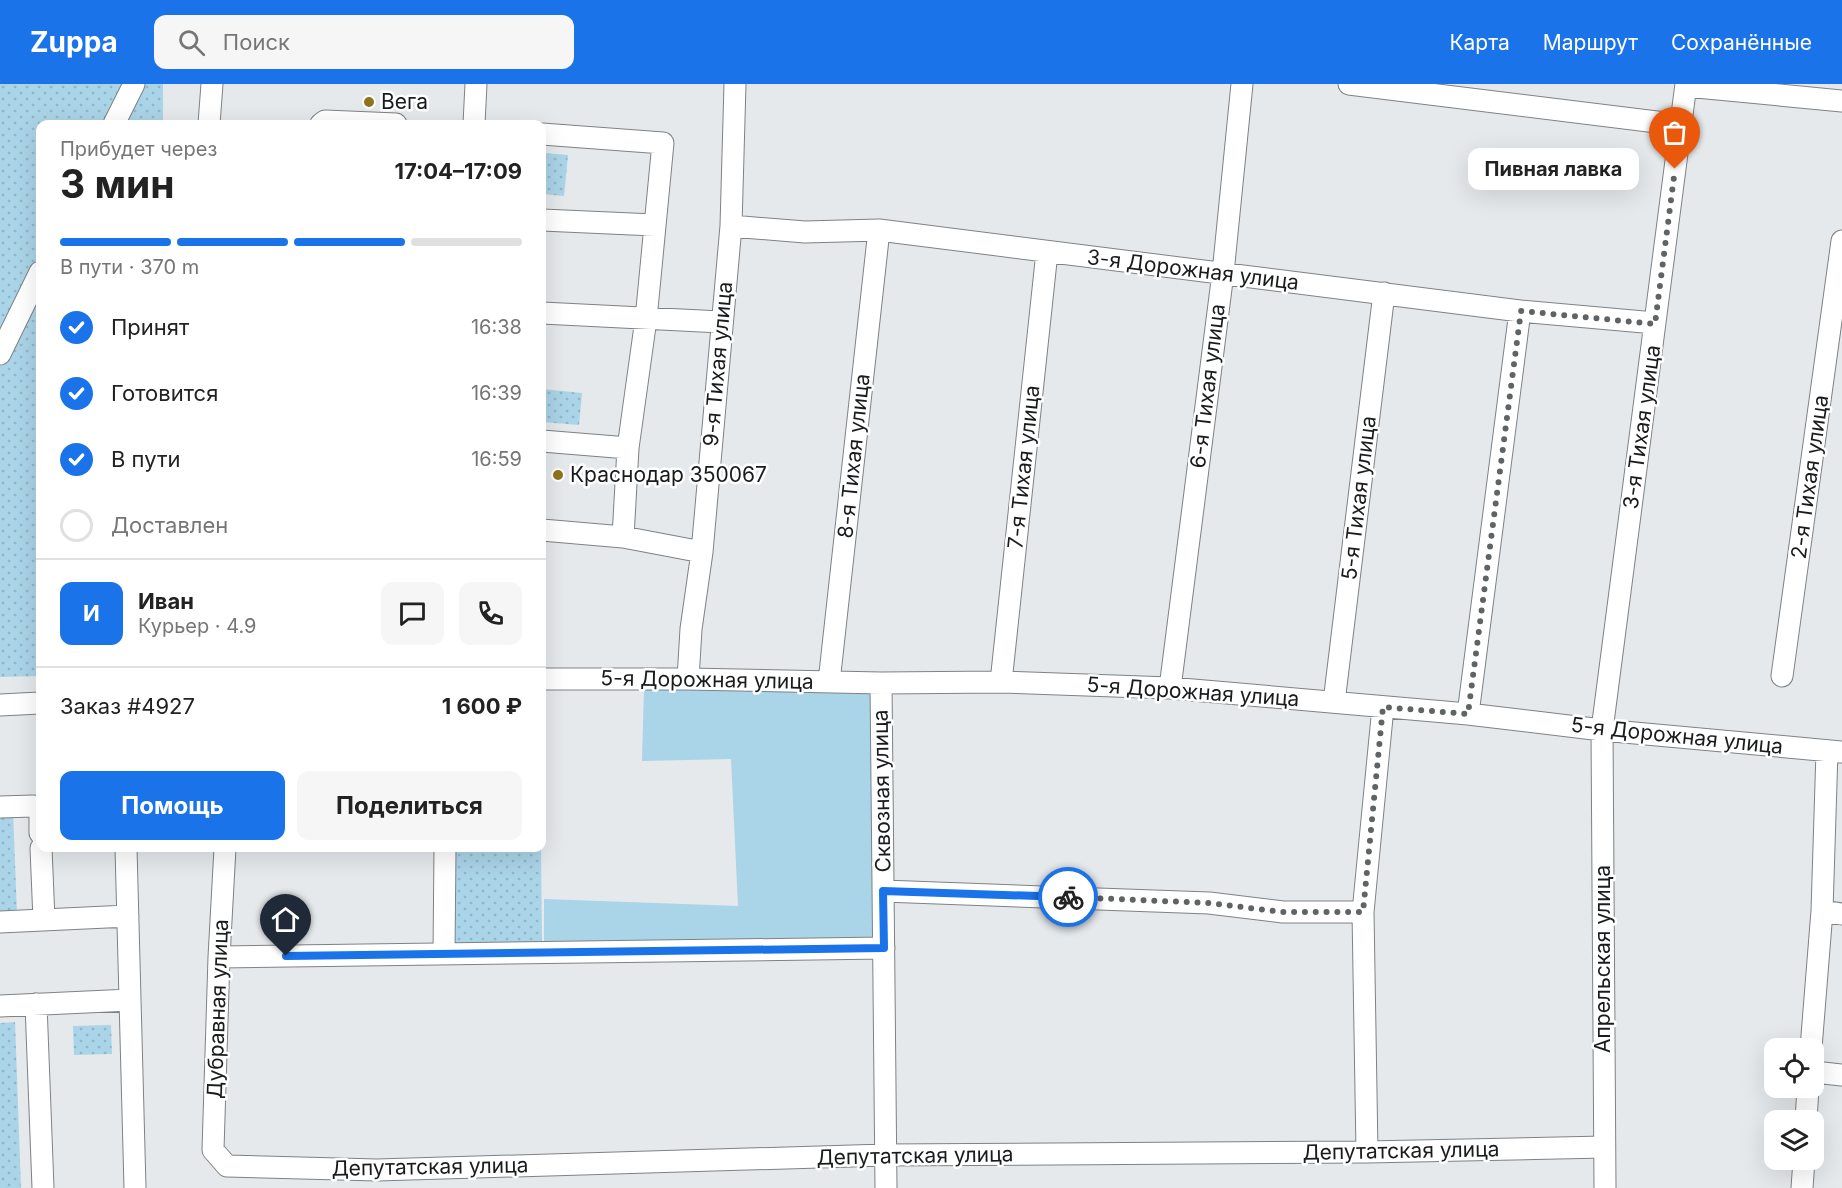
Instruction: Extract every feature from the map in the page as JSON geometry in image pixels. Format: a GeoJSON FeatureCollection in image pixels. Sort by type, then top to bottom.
{"type":"FeatureCollection","features":[{"type":"Feature","properties":{"kind":"street"},"geometry":{"type":"LineString","coordinates":[[116,120],[134,84]]}},
{"type":"Feature","properties":{"kind":"street"},"geometry":{"type":"LineString","coordinates":[[209,120],[212,84]]}},
{"type":"Feature","properties":{"kind":"street"},"geometry":{"type":"LineString","coordinates":[[474,120],[476,84]]}},
{"type":"Feature","properties":{"kind":"street","name":"9-я Тихая улица"},"geometry":{"type":"LineString","coordinates":[[688,679],[691,629],[702,552],[731,226],[735,84]]}},
{"type":"Feature","properties":{"kind":"street","name":"6-я Тихая улица"},"geometry":{"type":"LineString","coordinates":[[1170,688],[1223,273],[1242,84]]}},
{"type":"Feature","properties":{"kind":"street"},"geometry":{"type":"LineString","coordinates":[[1349,84],[1681,125]]}},
{"type":"Feature","properties":{"kind":"street"},"geometry":{"type":"LineString","coordinates":[[1686,85],[1842,101]]}},
{"type":"Feature","properties":{"kind":"street","name":"3-я Тихая улица"},"geometry":{"type":"LineString","coordinates":[[1602,730],[1686,85]]}},
{"type":"Feature","properties":{"kind":"street"},"geometry":{"type":"LineString","coordinates":[[546,134],[663,143],[646,319],[628,448],[623,537]]}},
{"type":"Feature","properties":{"kind":"street"},"geometry":{"type":"LineString","coordinates":[[546,220],[654,225]]}},
{"type":"Feature","properties":{"kind":"street","name":"3-я Дорожная улица"},"geometry":{"type":"LineString","coordinates":[[731,226],[806,232],[879,230],[1521,311],[1655,324]]}},
{"type":"Feature","properties":{"kind":"street","name":"8-я Тихая улица"},"geometry":{"type":"LineString","coordinates":[[829,682],[879,230]]}},
{"type":"Feature","properties":{"kind":"street","name":"2-я Тихая улица"},"geometry":{"type":"LineString","coordinates":[[1782,676],[1842,241]]}},
{"type":"Feature","properties":{"kind":"street","name":"7-я Тихая улица"},"geometry":{"type":"LineString","coordinates":[[1001,682],[1047,252]]}},
{"type":"Feature","properties":{"kind":"street"},"geometry":{"type":"LineString","coordinates":[[0,354],[36,280]]}},
{"type":"Feature","properties":{"kind":"street","name":"5-я Тихая улица"},"geometry":{"type":"LineString","coordinates":[[1334,702],[1384,293]]}},
{"type":"Feature","properties":{"kind":"street"},"geometry":{"type":"LineString","coordinates":[[1468,714],[1521,311]]}},
{"type":"Feature","properties":{"kind":"street"},"geometry":{"type":"LineString","coordinates":[[546,313],[721,322]]}},
{"type":"Feature","properties":{"kind":"street"},"geometry":{"type":"LineString","coordinates":[[546,441],[628,448]]}},
{"type":"Feature","properties":{"kind":"street"},"geometry":{"type":"LineString","coordinates":[[546,530],[623,537],[702,552]]}},
{"type":"Feature","properties":{"kind":"street","name":"5-я Дорожная улица"},"geometry":{"type":"LineString","coordinates":[[546,679],[1001,682],[1170,688],[1468,714],[1602,730],[1834,751]]}},
{"type":"Feature","properties":{"kind":"street","name":"Сквозная улица"},"geometry":{"type":"LineString","coordinates":[[881,683],[886,1188]]}},
{"type":"Feature","properties":{"kind":"street"},"geometry":{"type":"LineString","coordinates":[[0,705],[36,703]]}},
{"type":"Feature","properties":{"kind":"street"},"geometry":{"type":"LineString","coordinates":[[1367,1152],[1363,912],[1383,707]]}},
{"type":"Feature","properties":{"kind":"street","name":"Апрельская улица"},"geometry":{"type":"LineString","coordinates":[[1602,730],[1605,1188]]}},
{"type":"Feature","properties":{"kind":"street"},"geometry":{"type":"LineString","coordinates":[[1813,1038],[1832,912],[1834,751]]}},
{"type":"Feature","properties":{"kind":"street"},"geometry":{"type":"LineString","coordinates":[[0,807],[36,807]]}},
{"type":"Feature","properties":{"kind":"street"},"geometry":{"type":"LineString","coordinates":[[41,852],[44,920]]}},
{"type":"Feature","properties":{"kind":"street"},"geometry":{"type":"LineString","coordinates":[[126,852],[135,1188]]}},
{"type":"Feature","properties":{"kind":"street","name":"Дубравная улица"},"geometry":{"type":"LineString","coordinates":[[225,852],[213,1150],[227,1166]]}},
{"type":"Feature","properties":{"kind":"street"},"geometry":{"type":"LineString","coordinates":[[444,954],[445,852]]}},
{"type":"Feature","properties":{"kind":"street"},"geometry":{"type":"LineString","coordinates":[[883,891],[1209,903],[1283,912],[1363,912]]}},
{"type":"Feature","properties":{"kind":"street"},"geometry":{"type":"LineString","coordinates":[[0,922],[128,916]]}},
{"type":"Feature","properties":{"kind":"street"},"geometry":{"type":"LineString","coordinates":[[219,957],[884,948]]}},
{"type":"Feature","properties":{"kind":"street"},"geometry":{"type":"LineString","coordinates":[[0,1006],[130,1000]]}},
{"type":"Feature","properties":{"kind":"street"},"geometry":{"type":"LineString","coordinates":[[36,1004],[43,1188]]}},
{"type":"Feature","properties":{"kind":"street"},"geometry":{"type":"LineString","coordinates":[[1824,1073],[1842,1075]]}},
{"type":"Feature","properties":{"kind":"street","name":"Депутатская улица"},"geometry":{"type":"LineString","coordinates":[[227,1166],[377,1170],[885,1155],[1367,1152],[1604,1147]]}},
{"type":"Feature","properties":{"kind":"street"},"geometry":{"type":"LineString","coordinates":[[1802,1188],[1803,1170]]}},
{"type":"Feature","properties":{"kind":"shaded area"},"geometry":{"type":"Polygon","coordinates":[[[0,84],[163,84],[163,120],[36,120],[36,676],[0,677],[0,84]]]}},
{"type":"Feature","properties":{"kind":"shaded area"},"geometry":{"type":"Polygon","coordinates":[[[546,153],[568,155],[564,196],[546,194],[546,153]]]}},
{"type":"Feature","properties":{"kind":"shaded area"},"geometry":{"type":"Polygon","coordinates":[[[546,389],[582,393],[579,425],[546,422],[546,389]]]}},
{"type":"Feature","properties":{"kind":"shaded area"},"geometry":{"type":"Polygon","coordinates":[[[644,688],[871,693],[878,940],[544,943],[544,899],[738,906],[731,759],[642,761],[644,688]]]}},
{"type":"Feature","properties":{"kind":"shaded area"},"geometry":{"type":"Polygon","coordinates":[[[13,810],[17,915],[0,916],[0,811],[13,810]]]}},
{"type":"Feature","properties":{"kind":"shaded area"},"geometry":{"type":"Polygon","coordinates":[[[454,852],[541,852],[542,943],[455,945],[454,852]]]}},
{"type":"Feature","properties":{"kind":"shaded area"},"geometry":{"type":"Polygon","coordinates":[[[15,1022],[21,1188],[0,1188],[0,1023],[15,1022]]]}},
{"type":"Feature","properties":{"kind":"shaded area"},"geometry":{"type":"Polygon","coordinates":[[[111,1025],[112,1054],[74,1055],[73,1026],[111,1025]]]}},
{"type":"Feature","properties":{"kind":"way so far"},"geometry":{"type":"LineString","coordinates":[[1068,897],[1209,903],[1283,912],[1363,912],[1383,707],[1468,714],[1521,311],[1655,324],[1675,169]]}},
{"type":"Feature","properties":{"kind":"place","name":"Вега"},"geometry":{"type":"Point","coordinates":[369,102]}},
{"type":"Feature","properties":{"kind":"place","name":"Пивная лавка"},"geometry":{"type":"Point","coordinates":[1675,169]}},
{"type":"Feature","properties":{"kind":"place","name":"Краснодар 350067"},"geometry":{"type":"Point","coordinates":[558,475]}},
{"type":"Feature","properties":{"kind":"route"},"geometry":{"type":"LineString","coordinates":[[286,956],[884,948],[883,891],[1068,897]]}}]}
